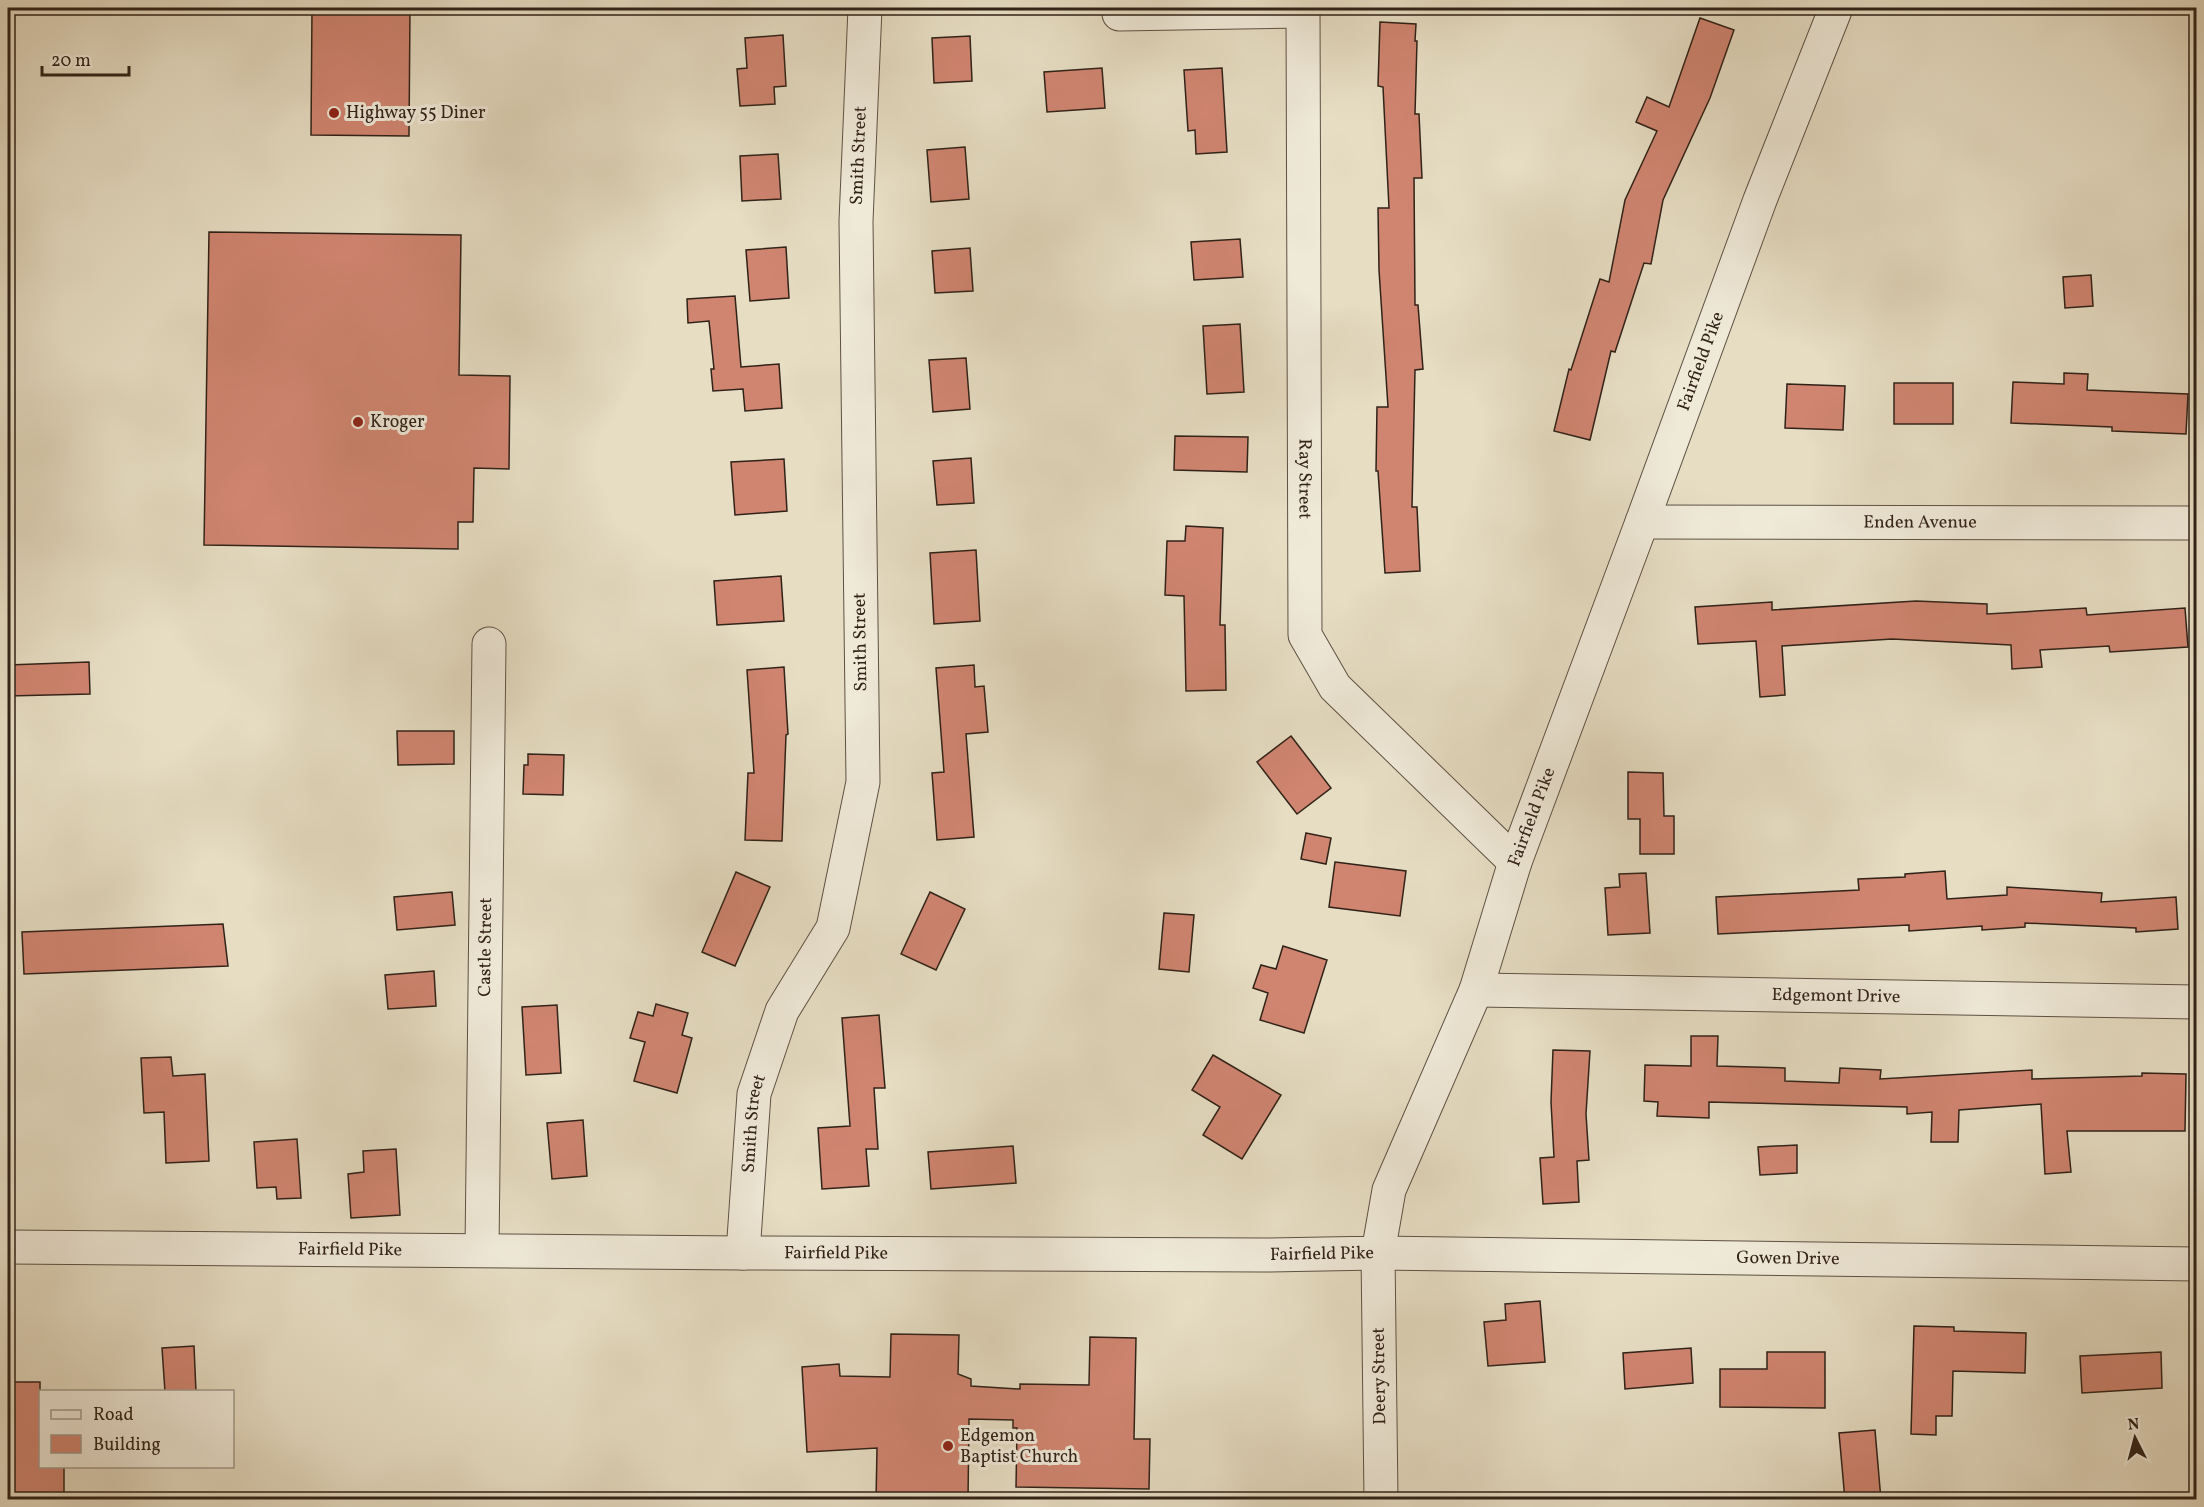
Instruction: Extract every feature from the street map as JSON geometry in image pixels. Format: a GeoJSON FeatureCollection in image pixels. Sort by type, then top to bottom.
{"type":"FeatureCollection","features":[{"type":"Feature","properties":{"kind":"street","name":"Smith Street"},"geometry":{"type":"LineString","coordinates":[[743,1254],[754,1095],[782,1011],[833,928],[863,783],[856,221],[865,8]]}},
{"type":"Feature","properties":{"kind":"street","name":"Fairfield Pike"},"geometry":{"type":"LineString","coordinates":[[8,1247],[743,1254],[1265,1256],[1378,1253],[1389,1190],[1476,990],[1515,862],[1760,200],[1836,8]]}},
{"type":"Feature","properties":{"kind":"street","name":"Ray Street"},"geometry":{"type":"LineString","coordinates":[[1119,14],[1303,9],[1305,634],[1335,687],[1515,862]]}},
{"type":"Feature","properties":{"kind":"street","name":"Enden Avenue"},"geometry":{"type":"LineString","coordinates":[[1642,522],[2196,523]]}},
{"type":"Feature","properties":{"kind":"street","name":"Castle Street"},"geometry":{"type":"LineString","coordinates":[[482,1250],[490,721],[489,644]]}},
{"type":"Feature","properties":{"kind":"street","name":"Edgemont Drive"},"geometry":{"type":"LineString","coordinates":[[1476,990],[2196,1002]]}},
{"type":"Feature","properties":{"kind":"street","name":"Gowen Drive"},"geometry":{"type":"LineString","coordinates":[[1378,1253],[2196,1264]]}},
{"type":"Feature","properties":{"kind":"street","name":"Deery Street"},"geometry":{"type":"LineString","coordinates":[[1378,1253],[1381,1500]]}},
{"type":"Feature","properties":{"kind":"building"},"geometry":{"type":"Polygon","coordinates":[[[312,8],[410,8],[409,136],[311,135],[312,8]]]}},
{"type":"Feature","properties":{"kind":"building"},"geometry":{"type":"Polygon","coordinates":[[[1700,18],[1734,30],[1710,98],[1663,200],[1651,264],[1644,263],[1615,352],[1611,351],[1590,440],[1554,431],[1569,369],[1571,370],[1600,279],[1609,282],[1625,200],[1657,131],[1636,122],[1647,97],[1669,107],[1700,18]]]}},
{"type":"Feature","properties":{"kind":"building"},"geometry":{"type":"Polygon","coordinates":[[[1380,22],[1416,24],[1415,114],[1419,114],[1422,178],[1414,178],[1415,305],[1418,305],[1423,369],[1415,370],[1412,507],[1417,507],[1420,571],[1385,573],[1378,471],[1376,471],[1377,407],[1388,407],[1379,270],[1378,208],[1389,208],[1383,87],[1378,86],[1380,22]]]}},
{"type":"Feature","properties":{"kind":"building"},"geometry":{"type":"Polygon","coordinates":[[[783,35],[786,86],[774,87],[775,104],[740,106],[737,69],[747,68],[745,38],[783,35]]]}},
{"type":"Feature","properties":{"kind":"building"},"geometry":{"type":"Polygon","coordinates":[[[970,36],[972,81],[934,83],[932,38],[970,36]]]}},
{"type":"Feature","properties":{"kind":"building"},"geometry":{"type":"Polygon","coordinates":[[[1102,68],[1105,108],[1047,112],[1044,72],[1102,68]]]}},
{"type":"Feature","properties":{"kind":"building"},"geometry":{"type":"Polygon","coordinates":[[[1222,68],[1227,152],[1196,154],[1195,130],[1188,131],[1184,70],[1222,68]]]}},
{"type":"Feature","properties":{"kind":"building"},"geometry":{"type":"Polygon","coordinates":[[[965,147],[969,199],[931,202],[927,150],[965,147]]]}},
{"type":"Feature","properties":{"kind":"building"},"geometry":{"type":"Polygon","coordinates":[[[778,154],[781,199],[742,201],[740,156],[778,154]]]}},
{"type":"Feature","properties":{"kind":"building","name":"Kroger"},"geometry":{"type":"Polygon","coordinates":[[[209,232],[461,235],[459,375],[510,376],[509,469],[474,468],[473,522],[458,522],[458,549],[204,545],[209,232]]]}},
{"type":"Feature","properties":{"kind":"building"},"geometry":{"type":"Polygon","coordinates":[[[1240,239],[1243,277],[1194,280],[1191,242],[1240,239]]]}},
{"type":"Feature","properties":{"kind":"building"},"geometry":{"type":"Polygon","coordinates":[[[786,247],[789,298],[750,301],[746,250],[786,247]]]}},
{"type":"Feature","properties":{"kind":"building"},"geometry":{"type":"Polygon","coordinates":[[[970,248],[973,291],[935,293],[932,251],[970,248]]]}},
{"type":"Feature","properties":{"kind":"building"},"geometry":{"type":"Polygon","coordinates":[[[2091,275],[2093,306],[2065,308],[2063,277],[2091,275]]]}},
{"type":"Feature","properties":{"kind":"building"},"geometry":{"type":"Polygon","coordinates":[[[735,296],[741,367],[779,364],[782,408],[745,411],[743,389],[713,391],[711,369],[714,369],[709,321],[688,323],[687,299],[735,296]]]}},
{"type":"Feature","properties":{"kind":"building"},"geometry":{"type":"Polygon","coordinates":[[[1240,324],[1244,392],[1207,394],[1203,326],[1240,324]]]}},
{"type":"Feature","properties":{"kind":"building"},"geometry":{"type":"Polygon","coordinates":[[[966,358],[970,409],[933,412],[929,360],[966,358]]]}},
{"type":"Feature","properties":{"kind":"building"},"geometry":{"type":"Polygon","coordinates":[[[2064,373],[2088,374],[2087,390],[2188,394],[2186,434],[2112,431],[2112,427],[2011,423],[2013,382],[2064,384],[2064,373]]]}},
{"type":"Feature","properties":{"kind":"building"},"geometry":{"type":"Polygon","coordinates":[[[1894,383],[1953,383],[1953,424],[1894,424],[1894,383]]]}},
{"type":"Feature","properties":{"kind":"building"},"geometry":{"type":"Polygon","coordinates":[[[1787,384],[1845,386],[1843,430],[1785,428],[1787,384]]]}},
{"type":"Feature","properties":{"kind":"building"},"geometry":{"type":"Polygon","coordinates":[[[1175,436],[1248,437],[1247,472],[1174,470],[1175,436]]]}},
{"type":"Feature","properties":{"kind":"building"},"geometry":{"type":"Polygon","coordinates":[[[971,458],[974,503],[937,505],[933,461],[971,458]]]}},
{"type":"Feature","properties":{"kind":"building"},"geometry":{"type":"Polygon","coordinates":[[[784,459],[787,511],[735,515],[731,462],[784,459]]]}},
{"type":"Feature","properties":{"kind":"building"},"geometry":{"type":"Polygon","coordinates":[[[1186,526],[1223,528],[1220,625],[1225,625],[1226,690],[1186,691],[1184,596],[1165,595],[1167,541],[1185,541],[1186,526]]]}},
{"type":"Feature","properties":{"kind":"building"},"geometry":{"type":"Polygon","coordinates":[[[976,550],[980,621],[934,624],[930,553],[976,550]]]}},
{"type":"Feature","properties":{"kind":"building"},"geometry":{"type":"Polygon","coordinates":[[[781,576],[784,621],[717,625],[714,581],[781,576]]]}},
{"type":"Feature","properties":{"kind":"building"},"geometry":{"type":"Polygon","coordinates":[[[1916,601],[1987,604],[1987,614],[2086,608],[2087,615],[2185,608],[2188,647],[2110,652],[2109,646],[2040,650],[2042,667],[2012,669],[2011,645],[1892,639],[1782,646],[1785,695],[1760,697],[1756,641],[1698,644],[1695,607],[1772,602],[1772,610],[1916,601]]]}},
{"type":"Feature","properties":{"kind":"building"},"geometry":{"type":"Polygon","coordinates":[[[89,662],[90,694],[8,696],[8,665],[89,662]]]}},
{"type":"Feature","properties":{"kind":"building"},"geometry":{"type":"Polygon","coordinates":[[[974,665],[975,687],[984,686],[988,732],[966,734],[974,837],[937,840],[932,773],[944,772],[936,668],[974,665]]]}},
{"type":"Feature","properties":{"kind":"building"},"geometry":{"type":"Polygon","coordinates":[[[784,667],[788,734],[786,735],[782,841],[745,840],[748,773],[754,773],[747,670],[784,667]]]}},
{"type":"Feature","properties":{"kind":"building"},"geometry":{"type":"Polygon","coordinates":[[[397,731],[454,731],[454,764],[398,765],[397,731]]]}},
{"type":"Feature","properties":{"kind":"building"},"geometry":{"type":"Polygon","coordinates":[[[1291,736],[1331,788],[1297,814],[1257,762],[1291,736]]]}},
{"type":"Feature","properties":{"kind":"building"},"geometry":{"type":"Polygon","coordinates":[[[528,754],[564,755],[563,795],[523,794],[524,765],[528,765],[528,754]]]}},
{"type":"Feature","properties":{"kind":"building"},"geometry":{"type":"Polygon","coordinates":[[[1628,772],[1663,773],[1664,816],[1674,816],[1674,854],[1640,854],[1640,819],[1628,819],[1628,772]]]}},
{"type":"Feature","properties":{"kind":"building"},"geometry":{"type":"Polygon","coordinates":[[[1306,833],[1331,838],[1326,864],[1301,859],[1306,833]]]}},
{"type":"Feature","properties":{"kind":"building"},"geometry":{"type":"Polygon","coordinates":[[[1335,862],[1406,871],[1400,916],[1329,907],[1335,862]]]}},
{"type":"Feature","properties":{"kind":"building"},"geometry":{"type":"Polygon","coordinates":[[[1945,871],[1947,899],[2007,895],[2007,887],[2102,893],[2101,902],[2176,897],[2178,929],[2136,932],[2136,928],[2025,923],[2025,927],[1982,930],[1982,926],[1909,931],[1909,925],[1718,934],[1716,897],[1859,890],[1858,879],[1905,877],[1905,874],[1945,871]]]}},
{"type":"Feature","properties":{"kind":"building"},"geometry":{"type":"Polygon","coordinates":[[[736,872],[770,887],[735,966],[702,952],[736,872]]]}},
{"type":"Feature","properties":{"kind":"building"},"geometry":{"type":"Polygon","coordinates":[[[1646,873],[1650,933],[1608,935],[1605,888],[1620,887],[1619,874],[1646,873]]]}},
{"type":"Feature","properties":{"kind":"building"},"geometry":{"type":"Polygon","coordinates":[[[452,892],[455,925],[397,930],[394,897],[452,892]]]}},
{"type":"Feature","properties":{"kind":"building"},"geometry":{"type":"Polygon","coordinates":[[[930,892],[965,909],[936,970],[901,954],[930,892]]]}},
{"type":"Feature","properties":{"kind":"building"},"geometry":{"type":"Polygon","coordinates":[[[1164,913],[1194,915],[1189,972],[1159,969],[1164,913]]]}},
{"type":"Feature","properties":{"kind":"building"},"geometry":{"type":"Polygon","coordinates":[[[223,924],[228,966],[24,974],[22,932],[223,924]]]}},
{"type":"Feature","properties":{"kind":"building"},"geometry":{"type":"Polygon","coordinates":[[[1283,946],[1327,960],[1304,1033],[1260,1020],[1268,993],[1253,988],[1261,965],[1276,969],[1283,946]]]}},
{"type":"Feature","properties":{"kind":"building"},"geometry":{"type":"Polygon","coordinates":[[[434,971],[436,1006],[388,1009],[385,975],[434,971]]]}},
{"type":"Feature","properties":{"kind":"building"},"geometry":{"type":"Polygon","coordinates":[[[656,1004],[688,1013],[682,1035],[692,1038],[677,1093],[634,1081],[645,1042],[630,1038],[638,1012],[653,1016],[656,1004]]]}},
{"type":"Feature","properties":{"kind":"building"},"geometry":{"type":"Polygon","coordinates":[[[557,1005],[561,1073],[526,1075],[522,1007],[557,1005]]]}},
{"type":"Feature","properties":{"kind":"building"},"geometry":{"type":"Polygon","coordinates":[[[879,1015],[885,1088],[874,1088],[878,1149],[866,1149],[869,1186],[822,1189],[818,1128],[850,1126],[842,1018],[879,1015]]]}},
{"type":"Feature","properties":{"kind":"building"},"geometry":{"type":"Polygon","coordinates":[[[1691,1036],[1718,1036],[1717,1066],[1785,1068],[1785,1081],[1839,1083],[1840,1068],[1881,1070],[1880,1079],[2032,1070],[2032,1079],[2142,1076],[2142,1073],[2186,1074],[2185,1131],[2067,1131],[2071,1172],[2045,1174],[2041,1104],[1959,1110],[1958,1142],[1931,1142],[1932,1112],[1907,1114],[1907,1107],[1709,1102],[1709,1118],[1657,1116],[1658,1102],[1644,1101],[1645,1065],[1691,1066],[1691,1036]]]}},
{"type":"Feature","properties":{"kind":"building"},"geometry":{"type":"Polygon","coordinates":[[[1553,1050],[1590,1051],[1586,1114],[1589,1160],[1577,1161],[1579,1202],[1543,1204],[1540,1158],[1554,1157],[1551,1102],[1553,1050]]]}},
{"type":"Feature","properties":{"kind":"building"},"geometry":{"type":"Polygon","coordinates":[[[1213,1055],[1281,1095],[1242,1159],[1203,1135],[1220,1107],[1192,1090],[1213,1055]]]}},
{"type":"Feature","properties":{"kind":"building"},"geometry":{"type":"Polygon","coordinates":[[[171,1057],[173,1076],[205,1074],[209,1161],[166,1163],[164,1112],[144,1113],[141,1058],[171,1057]]]}},
{"type":"Feature","properties":{"kind":"building"},"geometry":{"type":"Polygon","coordinates":[[[583,1120],[587,1176],[552,1179],[547,1123],[583,1120]]]}},
{"type":"Feature","properties":{"kind":"building"},"geometry":{"type":"Polygon","coordinates":[[[297,1139],[301,1198],[277,1199],[276,1187],[257,1188],[254,1142],[297,1139]]]}},
{"type":"Feature","properties":{"kind":"building"},"geometry":{"type":"Polygon","coordinates":[[[1797,1145],[1797,1173],[1760,1175],[1758,1147],[1797,1145]]]}},
{"type":"Feature","properties":{"kind":"building"},"geometry":{"type":"Polygon","coordinates":[[[1013,1146],[1016,1183],[931,1189],[928,1152],[1013,1146]]]}},
{"type":"Feature","properties":{"kind":"building"},"geometry":{"type":"Polygon","coordinates":[[[396,1149],[400,1215],[351,1218],[348,1174],[364,1172],[363,1151],[396,1149]]]}},
{"type":"Feature","properties":{"kind":"building"},"geometry":{"type":"Polygon","coordinates":[[[1540,1301],[1545,1362],[1488,1366],[1484,1322],[1506,1320],[1505,1304],[1540,1301]]]}},
{"type":"Feature","properties":{"kind":"building"},"geometry":{"type":"Polygon","coordinates":[[[1914,1326],[1954,1327],[1954,1331],[2026,1333],[2025,1373],[1953,1371],[1952,1416],[1936,1416],[1936,1435],[1911,1434],[1914,1326]]]}},
{"type":"Feature","properties":{"kind":"building"},"geometry":{"type":"Polygon","coordinates":[[[891,1334],[959,1335],[958,1374],[971,1379],[971,1386],[1020,1389],[1020,1384],[1089,1385],[1090,1337],[1136,1338],[1134,1439],[1150,1439],[1149,1489],[1016,1487],[1017,1428],[1013,1428],[1013,1420],[969,1419],[968,1500],[876,1500],[877,1448],[807,1452],[802,1367],[839,1364],[840,1376],[890,1377],[891,1334]]]}},
{"type":"Feature","properties":{"kind":"building"},"geometry":{"type":"Polygon","coordinates":[[[194,1346],[196,1390],[165,1390],[162,1348],[194,1346]]]}},
{"type":"Feature","properties":{"kind":"building"},"geometry":{"type":"Polygon","coordinates":[[[1691,1348],[1693,1383],[1625,1389],[1623,1353],[1691,1348]]]}},
{"type":"Feature","properties":{"kind":"building"},"geometry":{"type":"Polygon","coordinates":[[[1767,1352],[1825,1352],[1825,1408],[1720,1407],[1720,1369],[1767,1369],[1767,1352]]]}},
{"type":"Feature","properties":{"kind":"building"},"geometry":{"type":"Polygon","coordinates":[[[2161,1352],[2162,1388],[2082,1393],[2080,1356],[2161,1352]]]}},
{"type":"Feature","properties":{"kind":"building"},"geometry":{"type":"Polygon","coordinates":[[[8,1382],[40,1382],[39,1468],[64,1468],[64,1500],[8,1500],[8,1382]]]}},
{"type":"Feature","properties":{"kind":"building"},"geometry":{"type":"Polygon","coordinates":[[[1875,1430],[1881,1500],[1845,1500],[1839,1433],[1875,1430]]]}},
{"type":"Feature","properties":{"kind":"place","name":"Highway 55 Diner"},"geometry":{"type":"Point","coordinates":[334,113]}},
{"type":"Feature","properties":{"kind":"place","name":"Kroger"},"geometry":{"type":"Point","coordinates":[358,422]}},
{"type":"Feature","properties":{"kind":"place","name":"Edgemon Baptist Church"},"geometry":{"type":"Point","coordinates":[948,1446]}}]}
